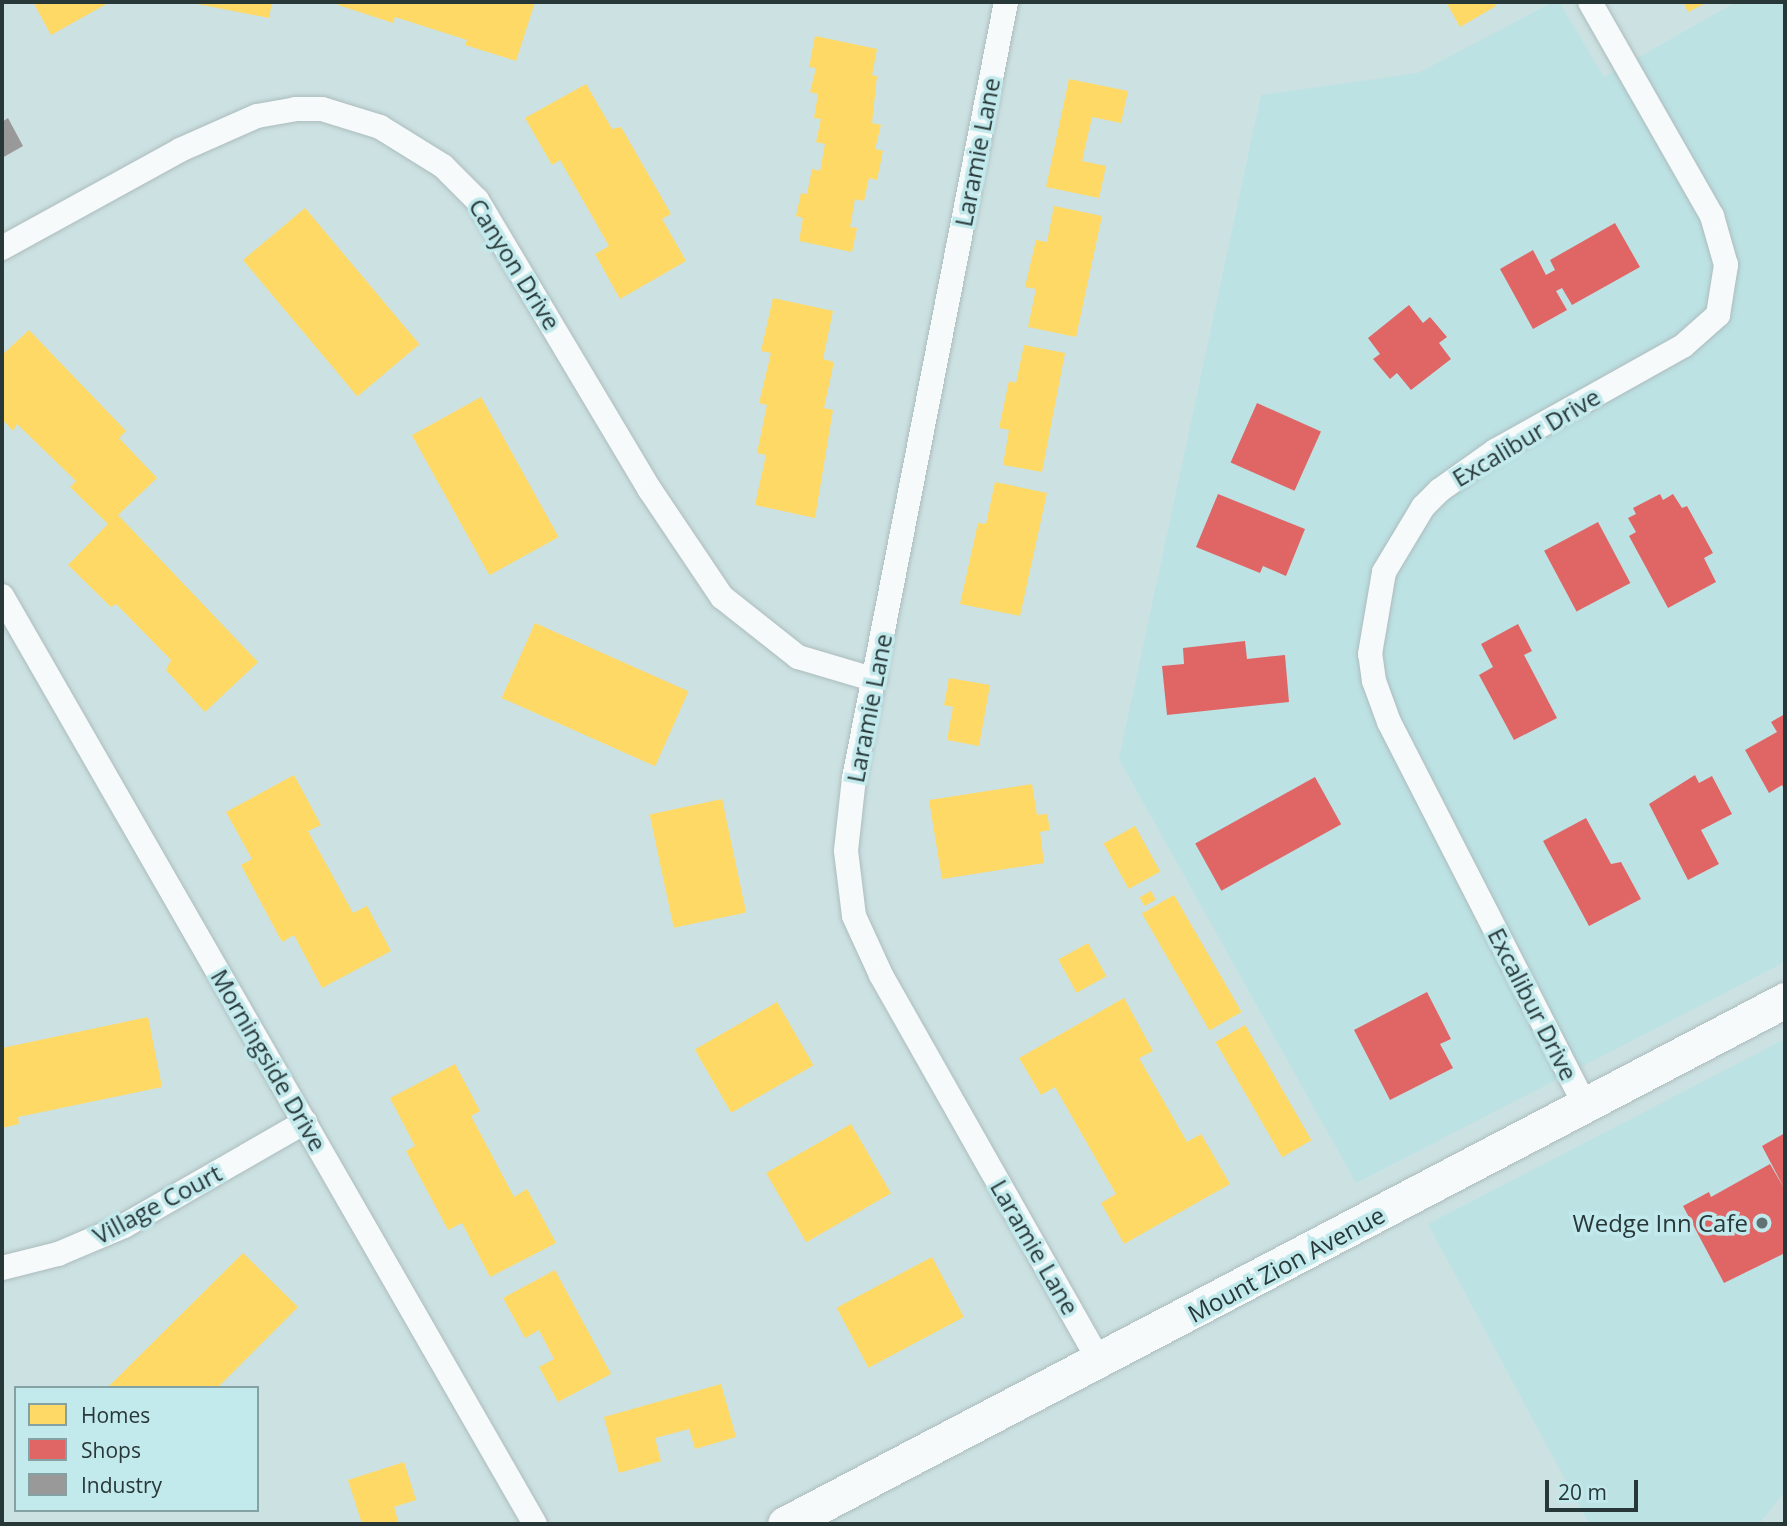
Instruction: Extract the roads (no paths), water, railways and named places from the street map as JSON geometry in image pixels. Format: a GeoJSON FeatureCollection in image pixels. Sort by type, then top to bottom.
{"type":"FeatureCollection","features":[{"type":"Feature","properties":{"kind":"main road","name":"Mount Zion Avenue"},"geometry":{"type":"LineString","coordinates":[[785,1524],[1100,1362],[1785,1000]]}},
{"type":"Feature","properties":{"kind":"street","name":"Laramie Lane"},"geometry":{"type":"LineString","coordinates":[[1006,2],[855,778],[846,851],[854,916],[881,975],[1100,1362]]}},
{"type":"Feature","properties":{"kind":"street","name":"Excalibur Drive"},"geometry":{"type":"LineString","coordinates":[[1586,1107],[1389,722],[1374,681],[1370,654],[1384,572],[1423,508],[1440,490],[1495,451],[1683,346],[1718,315],[1726,265],[1712,216],[1590,2]]}},
{"type":"Feature","properties":{"kind":"street","name":"Canyon Drive"},"geometry":{"type":"LineString","coordinates":[[2,247],[180,150],[257,116],[295,108],[322,109],[380,127],[443,166],[477,200],[650,490],[722,597],[798,657],[875,680]]}},
{"type":"Feature","properties":{"kind":"street","name":"Morningside Drive"},"geometry":{"type":"LineString","coordinates":[[2,596],[535,1524]]}},
{"type":"Feature","properties":{"kind":"street","name":"Village Court"},"geometry":{"type":"LineString","coordinates":[[2,1268],[58,1254],[124,1226],[305,1122]]}},
{"type":"Feature","properties":{"kind":"place","name":"Wedge Inn Cafe"},"geometry":{"type":"Point","coordinates":[1762,1223]}}]}
